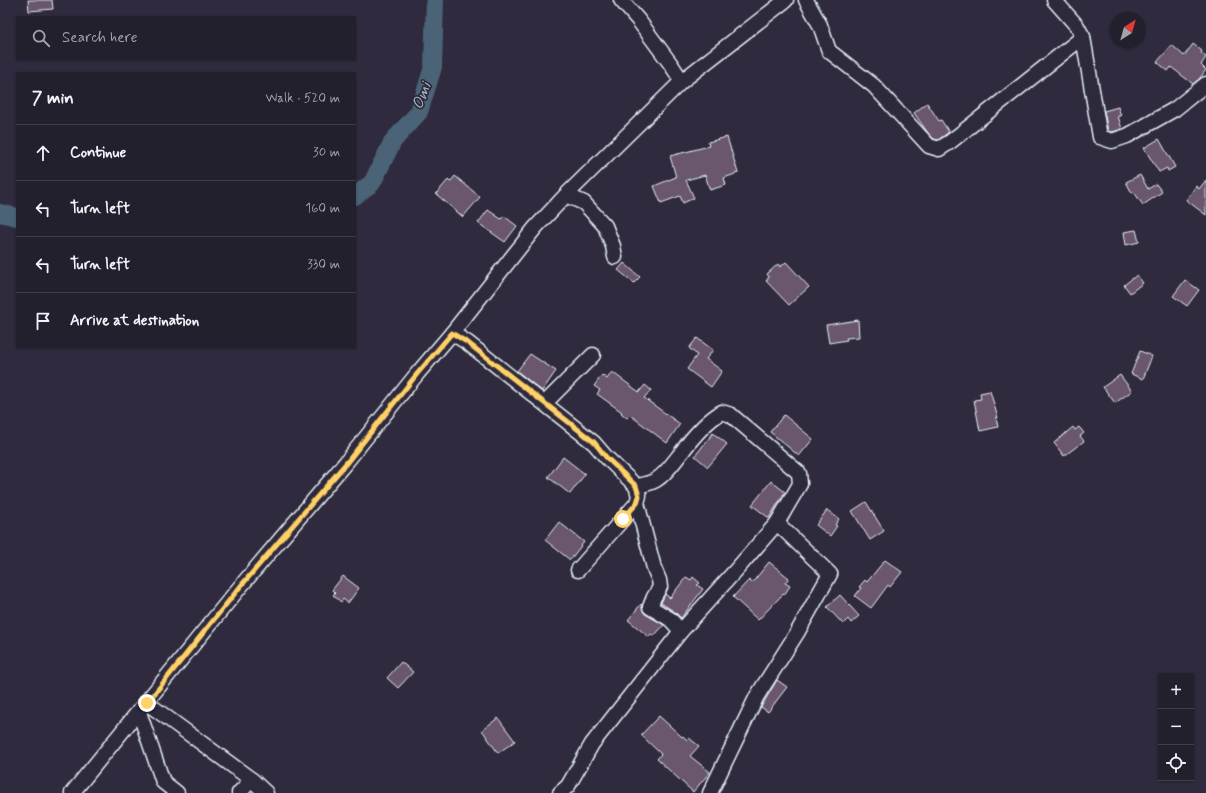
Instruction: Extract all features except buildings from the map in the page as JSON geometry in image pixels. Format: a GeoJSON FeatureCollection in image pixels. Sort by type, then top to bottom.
{"type":"FeatureCollection","features":[{"type":"Feature","properties":{"kind":"street"},"geometry":{"type":"LineString","coordinates":[[621,0],[639,21],[682,81]]}},
{"type":"Feature","properties":{"kind":"street"},"geometry":{"type":"LineString","coordinates":[[72,793],[240,587],[348,461],[535,228],[566,195],[682,81],[786,0]]}},
{"type":"Feature","properties":{"kind":"street"},"geometry":{"type":"LineString","coordinates":[[806,0],[820,25],[829,51],[874,86],[929,146],[938,149],[950,142],[1083,37]]}},
{"type":"Feature","properties":{"kind":"street"},"geometry":{"type":"LineString","coordinates":[[1054,0],[1077,26],[1083,37],[1100,137],[1112,141],[1127,136],[1175,110],[1206,84]]}},
{"type":"Feature","properties":{"kind":"street"},"geometry":{"type":"LineString","coordinates":[[566,195],[584,203],[605,226],[613,246],[615,258]]}},
{"type":"Feature","properties":{"kind":"street"},"geometry":{"type":"LineString","coordinates":[[452,333],[468,343],[594,442],[606,457],[636,486],[639,496],[637,503],[578,570]]}},
{"type":"Feature","properties":{"kind":"street"},"geometry":{"type":"LineString","coordinates":[[545,403],[593,355]]}},
{"type":"Feature","properties":{"kind":"street"},"geometry":{"type":"LineString","coordinates":[[560,793],[568,786],[592,744],[681,631],[737,570],[777,523],[800,484],[799,473],[730,415],[722,412],[713,417],[684,448],[671,467],[658,479],[647,484],[636,486]]}},
{"type":"Feature","properties":{"kind":"street"},"geometry":{"type":"LineString","coordinates":[[637,503],[660,587],[650,608],[670,620],[681,631]]}},
{"type":"Feature","properties":{"kind":"street"},"geometry":{"type":"LineString","coordinates":[[710,793],[757,696],[797,633],[830,574],[777,523]]}},
{"type":"Feature","properties":{"kind":"street"},"geometry":{"type":"LineString","coordinates":[[143,707],[252,780],[266,793]]}},
{"type":"Feature","properties":{"kind":"street"},"geometry":{"type":"LineString","coordinates":[[143,707],[163,782],[177,793]]}},
{"type":"Feature","properties":{"kind":"street"},"geometry":{"type":"LineString","coordinates":[[239,793],[252,780]]}},
{"type":"Feature","properties":{"kind":"waterway","name":"Omi"},"geometry":{"type":"LineString","coordinates":[[356,195],[372,183],[393,141],[419,112],[433,67],[435,0]]}},
{"type":"Feature","properties":{"kind":"waterway","name":"Omi"},"geometry":{"type":"LineString","coordinates":[[0,213],[16,217]]}},
{"type":"Feature","properties":{"kind":"route"},"geometry":{"type":"LineString","coordinates":[[147,703],[240,587],[348,461],[417,374],[452,333],[468,343],[594,442],[606,457],[636,486],[639,496],[637,503],[623,519]]}}]}
